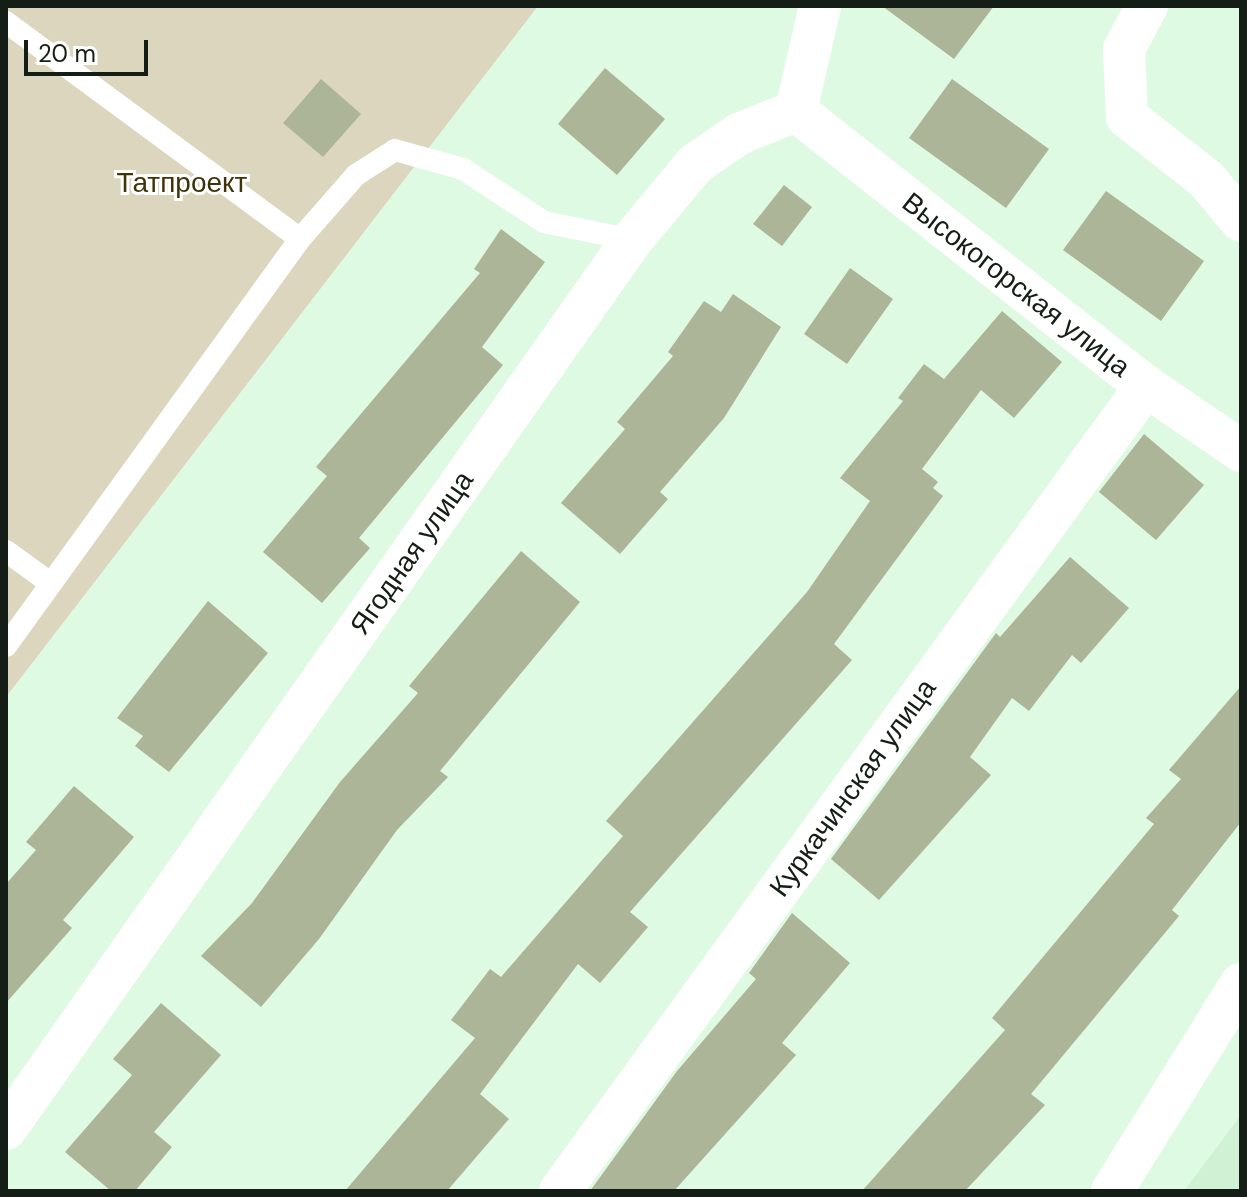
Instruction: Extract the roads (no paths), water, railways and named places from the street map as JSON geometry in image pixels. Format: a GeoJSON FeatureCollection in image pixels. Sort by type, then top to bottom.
{"type":"FeatureCollection","features":[{"type":"Feature","properties":{"kind":"street"},"geometry":{"type":"LineString","coordinates":[[796,111],[820,6]]}},
{"type":"Feature","properties":{"kind":"street"},"geometry":{"type":"LineString","coordinates":[[1147,6],[1124,49],[1127,117],[1207,180],[1241,221]]}},
{"type":"Feature","properties":{"kind":"street","name":"Ягодная улица"},"geometry":{"type":"LineString","coordinates":[[6,1129],[632,240],[695,164],[739,134],[796,111]]}},
{"type":"Feature","properties":{"kind":"street","name":"Высокогорская улица"},"geometry":{"type":"LineString","coordinates":[[796,111],[1146,386],[1238,441]]}},
{"type":"Feature","properties":{"kind":"street","name":"Куркачинская улица"},"geometry":{"type":"LineString","coordinates":[[560,1191],[1146,386]]}},
{"type":"Feature","properties":{"kind":"street"},"geometry":{"type":"LineString","coordinates":[[1112,1191],[1241,984]]}},
{"type":"Feature","properties":{"kind":"lane"},"geometry":{"type":"LineString","coordinates":[[6,22],[300,239]]}},
{"type":"Feature","properties":{"kind":"lane"},"geometry":{"type":"LineString","coordinates":[[6,646],[300,239],[356,175],[395,150],[463,169],[544,222],[632,240]]}},
{"type":"Feature","properties":{"kind":"lane"},"geometry":{"type":"LineString","coordinates":[[6,551],[50,583]]}},
{"type":"Feature","properties":{"kind":"park label","name":"Татпроект"},"geometry":{"type":"Point","coordinates":[182,183]}}]}
